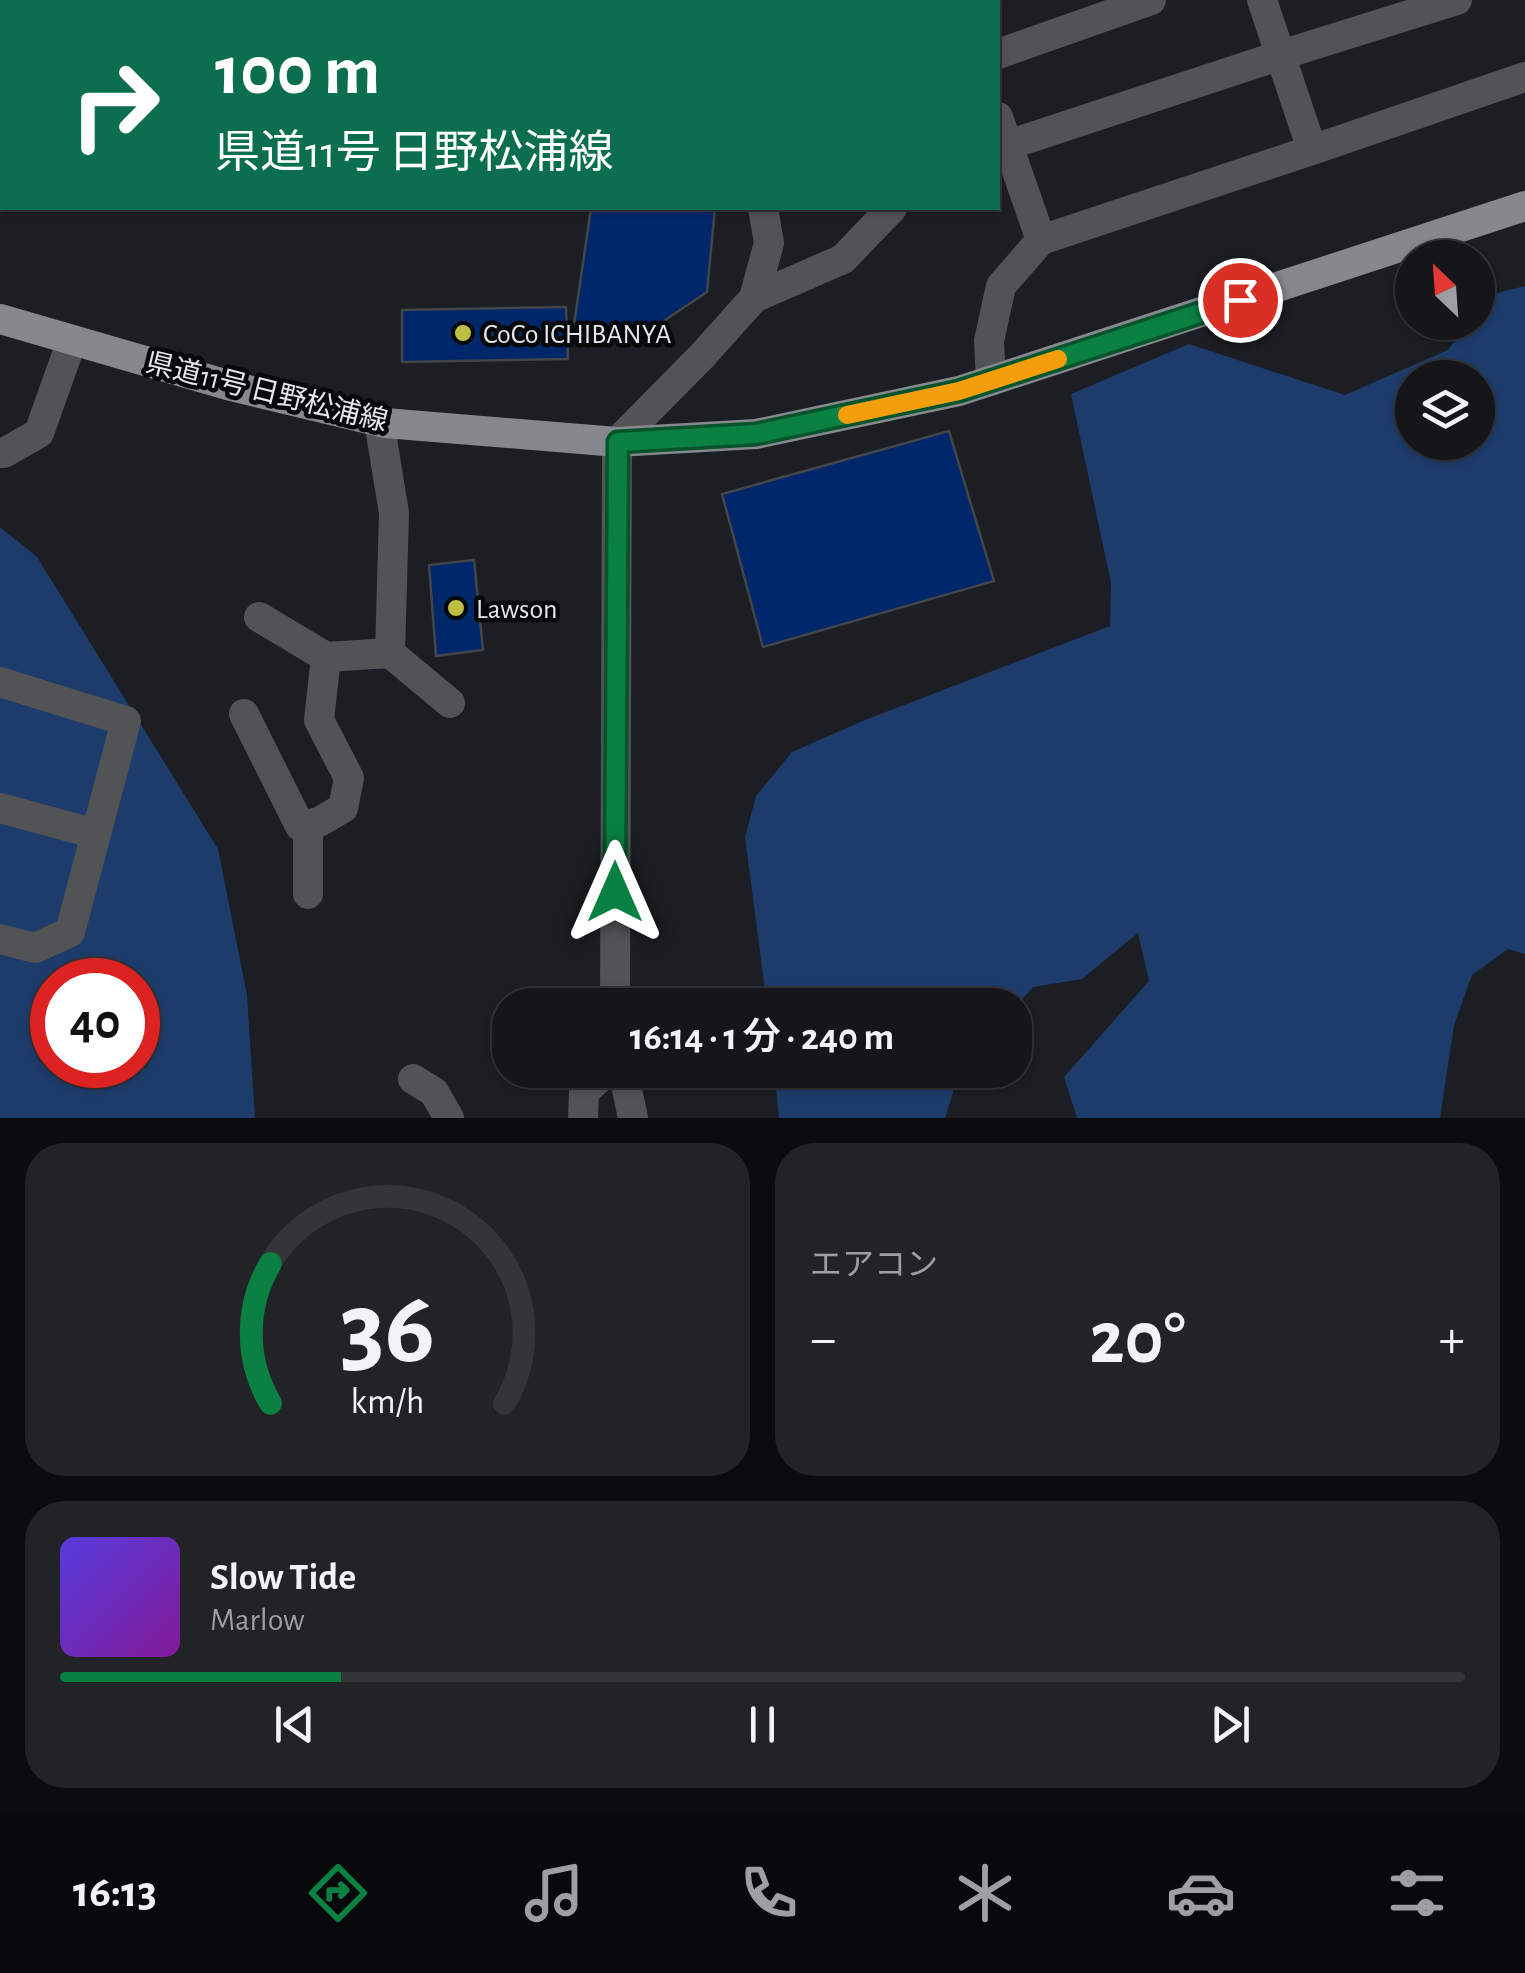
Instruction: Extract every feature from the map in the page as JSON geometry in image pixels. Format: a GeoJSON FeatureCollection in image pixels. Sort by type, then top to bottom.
{"type":"FeatureCollection","features":[{"type":"Feature","properties":{"kind":"main road","name":"県道11号 日野松浦線"},"geometry":{"type":"LineString","coordinates":[[0,319],[231,386],[378,422],[618,442],[756,434],[959,391],[1525,206]]}},
{"type":"Feature","properties":{"kind":"street"},"geometry":{"type":"LineString","coordinates":[[1000,53],[1151,0]]}},
{"type":"Feature","properties":{"kind":"street"},"geometry":{"type":"LineString","coordinates":[[1262,0],[1312,150]]}},
{"type":"Feature","properties":{"kind":"street"},"geometry":{"type":"LineString","coordinates":[[1042,240],[1002,131],[1281,55],[1457,0]]}},
{"type":"Feature","properties":{"kind":"street"},"geometry":{"type":"LineString","coordinates":[[991,381],[989,341],[1002,286],[1042,240],[1525,78]]}},
{"type":"Feature","properties":{"kind":"street"},"geometry":{"type":"LineString","coordinates":[[754,298],[768,243],[763,210]]}},
{"type":"Feature","properties":{"kind":"street"},"geometry":{"type":"LineString","coordinates":[[614,988],[618,442],[754,298],[843,259],[890,210]]}},
{"type":"Feature","properties":{"kind":"street"},"geometry":{"type":"LineString","coordinates":[[0,452],[4,454],[39,433],[72,340]]}},
{"type":"Feature","properties":{"kind":"street"},"geometry":{"type":"LineString","coordinates":[[378,422],[394,513],[390,653]]}},
{"type":"Feature","properties":{"kind":"street"},"geometry":{"type":"LineString","coordinates":[[259,618],[326,657],[390,653],[450,703]]}},
{"type":"Feature","properties":{"kind":"street"},"geometry":{"type":"LineString","coordinates":[[244,714],[300,826],[319,822],[343,808],[349,778],[319,720],[326,657]]}},
{"type":"Feature","properties":{"kind":"street"},"geometry":{"type":"LineString","coordinates":[[0,682],[126,721],[70,932],[34,948],[0,939]]}},
{"type":"Feature","properties":{"kind":"street"},"geometry":{"type":"LineString","coordinates":[[0,808],[96,834]]}},
{"type":"Feature","properties":{"kind":"street"},"geometry":{"type":"LineString","coordinates":[[308,824],[308,894]]}},
{"type":"Feature","properties":{"kind":"street"},"geometry":{"type":"LineString","coordinates":[[412,1079],[434,1092],[449,1118]]}},
{"type":"Feature","properties":{"kind":"street"},"geometry":{"type":"LineString","coordinates":[[583,1118],[584,1092],[588,1088]]}},
{"type":"Feature","properties":{"kind":"street"},"geometry":{"type":"LineString","coordinates":[[627,1088],[633,1118]]}},
{"type":"Feature","properties":{"kind":"shaded area"},"geometry":{"type":"Polygon","coordinates":[[[1525,286],[1525,954],[1508,949],[1472,975],[1454,1025],[1440,1118],[1077,1118],[1064,1077],[1149,981],[1138,933],[1082,979],[1032,988],[765,988],[745,837],[756,796],[792,752],[1110,626],[1111,583],[1071,394],[1189,344],[1345,395],[1395,373],[1395,460],[1495,460],[1495,360],[1425,360],[1448,350],[1455,340],[1495,340],[1495,295],[1525,286]]]}},
{"type":"Feature","properties":{"kind":"shaded area"},"geometry":{"type":"Polygon","coordinates":[[[0,527],[37,557],[218,849],[247,995],[255,1118],[0,1118],[0,527]]]}},
{"type":"Feature","properties":{"kind":"shaded area"},"geometry":{"type":"Polygon","coordinates":[[[776,1088],[954,1088],[945,1118],[779,1118],[776,1088]]]}},
{"type":"Feature","properties":{"kind":"building"},"geometry":{"type":"Polygon","coordinates":[[[591,210],[715,210],[707,292],[647,332],[574,325],[591,210]]]}},
{"type":"Feature","properties":{"kind":"building"},"geometry":{"type":"Polygon","coordinates":[[[566,307],[568,359],[402,362],[402,310],[566,307]]]}},
{"type":"Feature","properties":{"kind":"building"},"geometry":{"type":"Polygon","coordinates":[[[949,431],[994,581],[763,647],[722,494],[949,431]]]}},
{"type":"Feature","properties":{"kind":"building","name":"Lawson"},"geometry":{"type":"Polygon","coordinates":[[[474,560],[483,650],[436,656],[429,565],[474,560]]]}},
{"type":"Feature","properties":{"kind":"slow traffic"},"geometry":{"type":"LineString","coordinates":[[847,415],[959,391],[1058,359]]}},
{"type":"Feature","properties":{"kind":"place","name":"CoCo ICHIBANYA"},"geometry":{"type":"Point","coordinates":[463,333]}},
{"type":"Feature","properties":{"kind":"place","name":"Lawson"},"geometry":{"type":"Point","coordinates":[456,608]}},
{"type":"Feature","properties":{"kind":"route"},"geometry":{"type":"LineString","coordinates":[[615,892],[618,442],[756,434],[959,391],[1240,300]]}}]}
